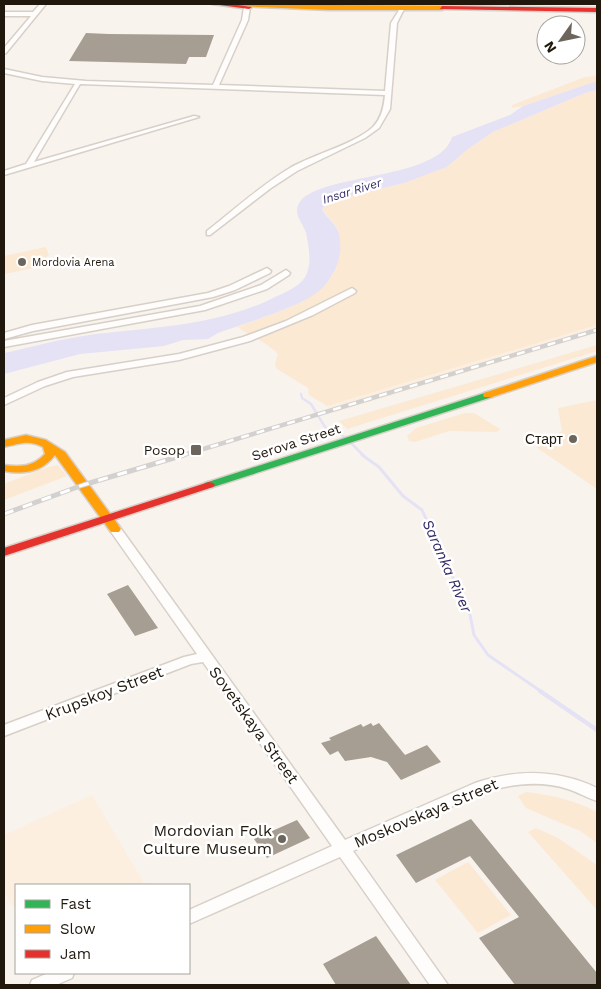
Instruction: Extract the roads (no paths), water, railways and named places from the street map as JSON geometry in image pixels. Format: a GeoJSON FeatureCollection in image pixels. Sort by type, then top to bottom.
{"type":"FeatureCollection","features":[{"type":"Feature","properties":{"kind":"main road"},"geometry":{"type":"LineString","coordinates":[[215,4],[312,7],[526,7],[597,9]]}},
{"type":"Feature","properties":{"kind":"main road"},"geometry":{"type":"LineString","coordinates":[[276,4],[312,7],[508,5],[597,9]]}},
{"type":"Feature","properties":{"kind":"main road"},"geometry":{"type":"LineString","coordinates":[[297,4],[312,7]]}},
{"type":"Feature","properties":{"kind":"main road","name":"Serova Street"},"geometry":{"type":"LineString","coordinates":[[4,552],[111,524],[360,436],[597,359]]}},
{"type":"Feature","properties":{"kind":"main road"},"geometry":{"type":"LineString","coordinates":[[4,444],[12,440],[29,438],[48,445],[50,454],[35,467],[4,480]]}},
{"type":"Feature","properties":{"kind":"main road","name":"Sovetskaya Street"},"geometry":{"type":"LineString","coordinates":[[48,445],[61,454],[111,524]]}},
{"type":"Feature","properties":{"kind":"main road"},"geometry":{"type":"LineString","coordinates":[[4,468],[14,470],[53,463],[68,466]]}},
{"type":"Feature","properties":{"kind":"street"},"geometry":{"type":"LineString","coordinates":[[4,52],[43,4]]}},
{"type":"Feature","properties":{"kind":"street"},"geometry":{"type":"LineString","coordinates":[[215,88],[245,20],[244,5]]}},
{"type":"Feature","properties":{"kind":"street"},"geometry":{"type":"LineString","coordinates":[[210,233],[268,186],[294,170],[363,137],[377,127],[387,108],[394,23],[403,8]]}},
{"type":"Feature","properties":{"kind":"street"},"geometry":{"type":"LineString","coordinates":[[4,14],[35,14]]}},
{"type":"Feature","properties":{"kind":"street"},"geometry":{"type":"LineString","coordinates":[[4,71],[69,82],[388,93]]}},
{"type":"Feature","properties":{"kind":"street"},"geometry":{"type":"LineString","coordinates":[[4,173],[25,168],[29,164],[77,85]]}},
{"type":"Feature","properties":{"kind":"street"},"geometry":{"type":"LineString","coordinates":[[29,164],[196,116]]}},
{"type":"Feature","properties":{"kind":"street"},"geometry":{"type":"LineString","coordinates":[[4,336],[32,328],[210,295],[232,288],[267,271]]}},
{"type":"Feature","properties":{"kind":"street"},"geometry":{"type":"LineString","coordinates":[[4,344],[202,308],[264,287],[286,273]]}},
{"type":"Feature","properties":{"kind":"street"},"geometry":{"type":"LineString","coordinates":[[7,400],[34,386],[80,372],[178,357],[277,329],[317,312],[348,290]]}},
{"type":"Feature","properties":{"kind":"street","name":"Sovetskaya Street"},"geometry":{"type":"LineString","coordinates":[[111,524],[440,985]]}},
{"type":"Feature","properties":{"kind":"street","name":"Krupskoy Street"},"geometry":{"type":"LineString","coordinates":[[4,730],[190,660],[205,657]]}},
{"type":"Feature","properties":{"kind":"street","name":"Moskovskaya Street"},"geometry":{"type":"LineString","coordinates":[[190,917],[480,787],[500,780],[517,777],[551,778],[570,783],[597,795]]}},
{"type":"Feature","properties":{"kind":"street"},"geometry":{"type":"LineString","coordinates":[[38,985],[64,974]]}},
{"type":"Feature","properties":{"kind":"water","name":"Insar River"},"geometry":{"type":"Polygon","coordinates":[[[597,81],[597,90],[585,93],[493,132],[468,149],[447,167],[404,183],[330,201],[322,209],[338,231],[340,255],[338,263],[326,284],[300,303],[218,333],[208,339],[183,340],[164,346],[80,354],[4,374],[4,353],[78,337],[204,321],[249,308],[292,289],[303,280],[309,264],[309,251],[305,230],[297,211],[299,203],[307,195],[324,187],[389,173],[430,160],[444,150],[452,137],[510,115],[523,106],[597,81]]]}},
{"type":"Feature","properties":{"kind":"waterway","name":"Saranka River"},"geometry":{"type":"LineString","coordinates":[[301,394],[302,398],[311,404],[325,427],[345,437],[364,456]]}},
{"type":"Feature","properties":{"kind":"waterway","name":"Saranka River"},"geometry":{"type":"LineString","coordinates":[[362,455],[379,467],[403,496],[422,510],[470,615],[474,635],[488,655],[542,692]]}},
{"type":"Feature","properties":{"kind":"waterway","name":"Saranka River"},"geometry":{"type":"LineString","coordinates":[[540,691],[597,730]]}},
{"type":"Feature","properties":{"kind":"railway"},"geometry":{"type":"LineString","coordinates":[[180,456],[597,330]]}},
{"type":"Feature","properties":{"kind":"railway"},"geometry":{"type":"LineString","coordinates":[[4,514],[83,485],[184,455]]}},
{"type":"Feature","properties":{"kind":"place","name":"Mordovia Arena"},"geometry":{"type":"Point","coordinates":[22,262]}},
{"type":"Feature","properties":{"kind":"place","name":"Старт"},"geometry":{"type":"Point","coordinates":[573,439]}},
{"type":"Feature","properties":{"kind":"place","name":"Posop"},"geometry":{"type":"Point","coordinates":[196,450]}},
{"type":"Feature","properties":{"kind":"place","name":"Mordovian Folk Culture Museum"},"geometry":{"type":"Point","coordinates":[282,839]}}]}
